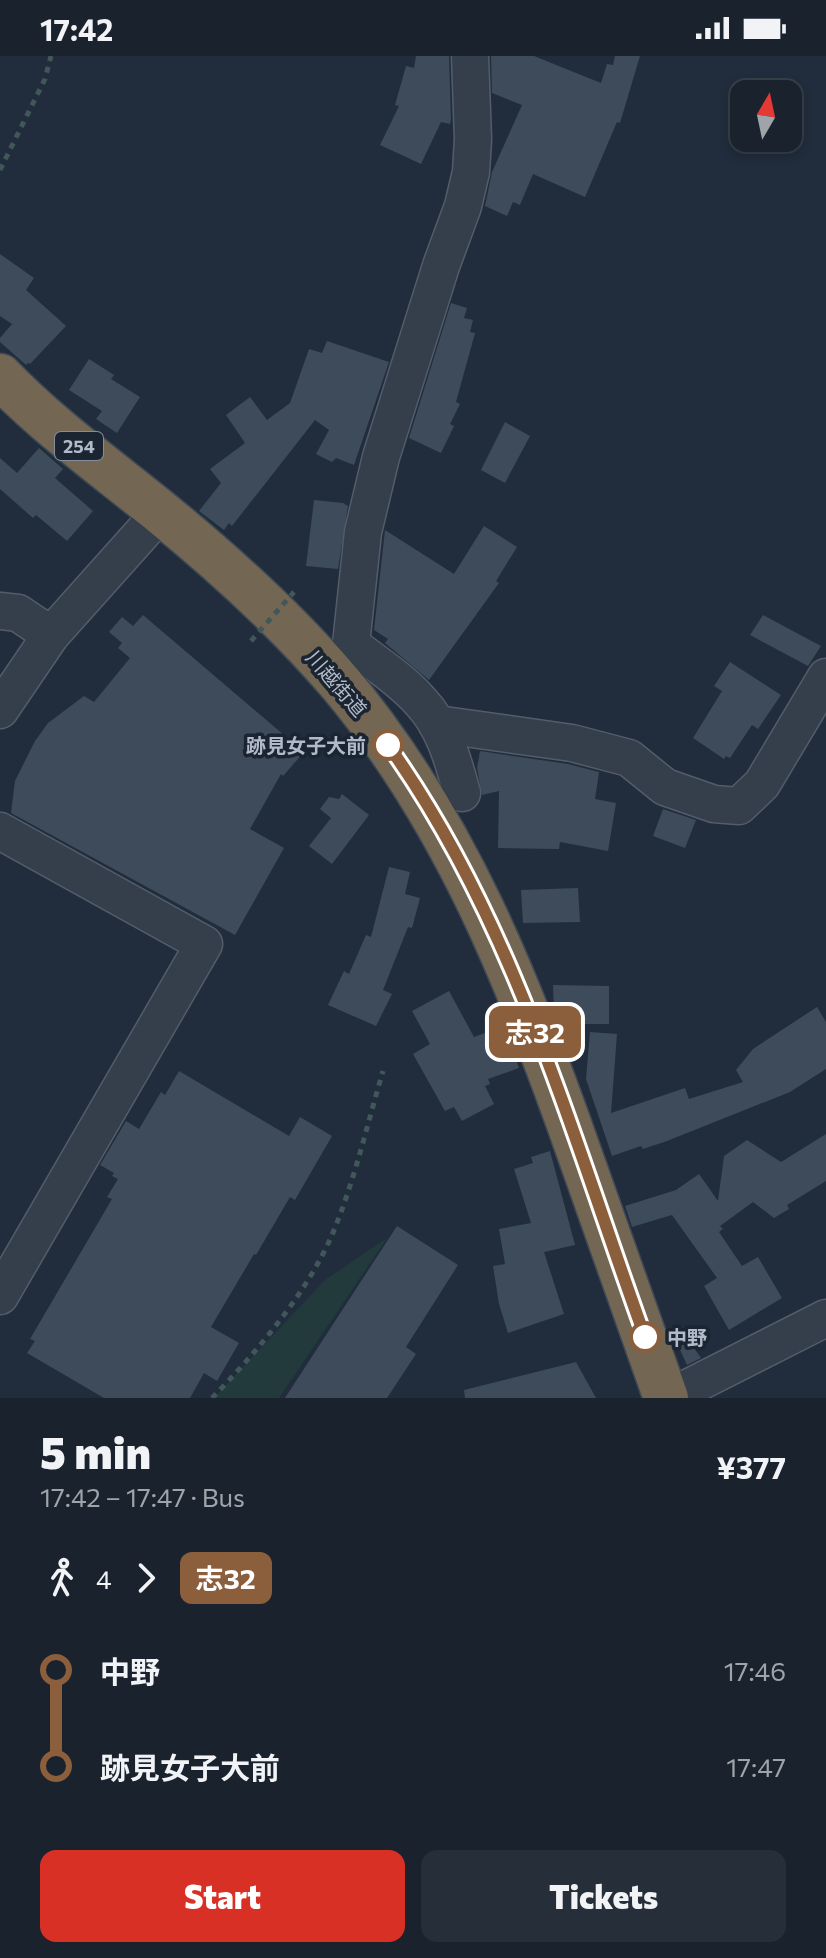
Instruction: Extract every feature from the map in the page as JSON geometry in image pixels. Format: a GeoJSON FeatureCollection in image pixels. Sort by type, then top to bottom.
{"type":"FeatureCollection","features":[{"type":"Feature","properties":{"kind":"highway","name":"川越街道"},"geometry":{"type":"LineString","coordinates":[[0,376],[60,431],[161,512],[287,627],[344,662],[462,866],[491,923],[519,991],[667,1398]]}},
{"type":"Feature","properties":{"kind":"street"},"geometry":{"type":"LineString","coordinates":[[462,793],[451,752],[420,700],[344,662],[363,532],[381,457],[463,206],[471,172],[470,56]]}},
{"type":"Feature","properties":{"kind":"street"},"geometry":{"type":"LineString","coordinates":[[0,710],[51,635],[161,512]]}},
{"type":"Feature","properties":{"kind":"street"},"geometry":{"type":"LineString","coordinates":[[0,611],[18,613],[51,635]]}},
{"type":"Feature","properties":{"kind":"street"},"geometry":{"type":"LineString","coordinates":[[402,766],[440,730],[572,743],[629,758],[665,787],[714,804],[739,806],[762,784],[826,677]]}},
{"type":"Feature","properties":{"kind":"street"},"geometry":{"type":"LineString","coordinates":[[0,831],[204,944],[0,1296]]}},
{"type":"Feature","properties":{"kind":"street"},"geometry":{"type":"LineString","coordinates":[[667,1398],[826,1318]]}},
{"type":"Feature","properties":{"kind":"path"},"geometry":{"type":"LineString","coordinates":[[0,170],[45,79],[51,56]]}},
{"type":"Feature","properties":{"kind":"path"},"geometry":{"type":"LineString","coordinates":[[251,641],[294,592]]}},
{"type":"Feature","properties":{"kind":"path"},"geometry":{"type":"LineString","coordinates":[[212,1398],[302,1289],[331,1238],[383,1071]]}},
{"type":"Feature","properties":{"kind":"green space"},"geometry":{"type":"Polygon","coordinates":[[[387,1238],[279,1398],[214,1398],[325,1280],[387,1238]]]}},
{"type":"Feature","properties":{"kind":"building"},"geometry":{"type":"Polygon","coordinates":[[[416,56],[449,56],[450,124],[441,122],[421,164],[380,145],[399,106],[395,105],[406,66],[414,68],[416,56]]]}},
{"type":"Feature","properties":{"kind":"building"},"geometry":{"type":"Polygon","coordinates":[[[491,56],[534,56],[601,83],[607,64],[613,65],[615,56],[640,56],[620,123],[617,122],[585,197],[533,174],[520,205],[513,202],[507,216],[485,206],[492,172],[522,105],[492,93],[491,56]]]}},
{"type":"Feature","properties":{"kind":"building"},"geometry":{"type":"Polygon","coordinates":[[[0,254],[34,278],[26,290],[66,326],[30,364],[26,365],[0,342],[12,324],[0,316],[0,254]]]}},
{"type":"Feature","properties":{"kind":"building"},"geometry":{"type":"Polygon","coordinates":[[[451,303],[467,308],[464,318],[473,320],[470,332],[475,333],[456,402],[460,404],[450,424],[454,426],[441,453],[409,438],[451,303]]]}},
{"type":"Feature","properties":{"kind":"building"},"geometry":{"type":"Polygon","coordinates":[[[327,341],[389,362],[354,465],[336,458],[332,462],[316,454],[329,430],[315,420],[232,526],[229,523],[224,530],[199,511],[221,483],[210,469],[245,443],[226,415],[250,397],[267,420],[290,403],[309,349],[322,353],[327,341]]]}},
{"type":"Feature","properties":{"kind":"building"},"geometry":{"type":"Polygon","coordinates":[[[89,359],[114,375],[111,379],[140,397],[117,433],[96,419],[102,411],[69,390],[89,359]]]}},
{"type":"Feature","properties":{"kind":"building"},"geometry":{"type":"Polygon","coordinates":[[[505,422],[530,436],[505,483],[481,470],[505,422]]]}},
{"type":"Feature","properties":{"kind":"building"},"geometry":{"type":"Polygon","coordinates":[[[39,448],[63,469],[55,478],[93,511],[67,541],[36,515],[33,518],[0,489],[0,458],[17,473],[39,448]]]}},
{"type":"Feature","properties":{"kind":"building"},"geometry":{"type":"Polygon","coordinates":[[[314,500],[348,506],[338,569],[306,566],[314,500]]]}},
{"type":"Feature","properties":{"kind":"building"},"geometry":{"type":"Polygon","coordinates":[[[484,526],[517,547],[496,581],[499,583],[429,680],[385,643],[388,639],[374,630],[385,530],[454,574],[484,526]]]}},
{"type":"Feature","properties":{"kind":"building"},"geometry":{"type":"Polygon","coordinates":[[[143,615],[304,752],[283,776],[281,774],[250,829],[284,848],[235,935],[11,813],[15,781],[35,741],[48,723],[84,696],[94,702],[130,658],[118,648],[122,643],[109,632],[122,617],[133,626],[143,615]]]}},
{"type":"Feature","properties":{"kind":"building"},"geometry":{"type":"Polygon","coordinates":[[[763,615],[821,646],[808,666],[750,635],[763,615]]]}},
{"type":"Feature","properties":{"kind":"building"},"geometry":{"type":"Polygon","coordinates":[[[730,662],[781,695],[758,729],[752,725],[730,758],[726,756],[724,759],[693,738],[722,691],[714,686],[730,662]]]}},
{"type":"Feature","properties":{"kind":"building"},"geometry":{"type":"Polygon","coordinates":[[[480,751],[568,764],[599,772],[595,799],[616,803],[608,851],[560,842],[559,849],[498,848],[499,791],[482,795],[477,768],[480,751]]]}},
{"type":"Feature","properties":{"kind":"building"},"geometry":{"type":"Polygon","coordinates":[[[342,794],[369,815],[332,864],[309,846],[331,818],[320,809],[329,797],[339,799],[342,794]]]}},
{"type":"Feature","properties":{"kind":"building"},"geometry":{"type":"Polygon","coordinates":[[[663,809],[696,820],[685,848],[653,836],[663,809]]]}},
{"type":"Feature","properties":{"kind":"building"},"geometry":{"type":"Polygon","coordinates":[[[389,867],[410,872],[405,894],[420,898],[412,928],[408,927],[383,990],[392,994],[376,1026],[328,1005],[344,971],[349,974],[366,935],[371,937],[389,867]]]}},
{"type":"Feature","properties":{"kind":"building"},"geometry":{"type":"Polygon","coordinates":[[[578,888],[580,922],[523,923],[521,890],[578,888]]]}},
{"type":"Feature","properties":{"kind":"building"},"geometry":{"type":"Polygon","coordinates":[[[553,985],[609,986],[609,1024],[563,1024],[563,1017],[554,1014],[553,985]]]}},
{"type":"Feature","properties":{"kind":"building"},"geometry":{"type":"Polygon","coordinates":[[[449,991],[474,1037],[504,1026],[519,1068],[488,1079],[490,1084],[485,1086],[494,1104],[462,1121],[454,1107],[445,1111],[413,1054],[430,1044],[412,1011],[449,991]]]}},
{"type":"Feature","properties":{"kind":"building"},"geometry":{"type":"Polygon","coordinates":[[[817,1007],[826,1022],[826,1069],[790,1092],[667,1141],[612,1156],[586,1079],[590,1032],[617,1034],[611,1113],[685,1088],[689,1099],[743,1082],[736,1070],[753,1049],[817,1007]]]}},
{"type":"Feature","properties":{"kind":"building"},"geometry":{"type":"Polygon","coordinates":[[[179,1071],[289,1136],[300,1117],[332,1136],[295,1200],[290,1197],[211,1327],[239,1343],[217,1381],[204,1373],[190,1398],[104,1398],[27,1353],[35,1341],[30,1339],[112,1199],[107,1197],[118,1179],[100,1165],[126,1121],[139,1129],[161,1092],[165,1095],[179,1071]]]}},
{"type":"Feature","properties":{"kind":"building"},"geometry":{"type":"Polygon","coordinates":[[[826,1134],[826,1181],[787,1205],[789,1209],[774,1218],[753,1202],[720,1226],[723,1229],[719,1232],[742,1266],[758,1257],[782,1298],[729,1330],[704,1286],[717,1278],[672,1215],[632,1227],[625,1206],[676,1190],[699,1174],[718,1201],[724,1156],[747,1140],[781,1162],[826,1134]]]}},
{"type":"Feature","properties":{"kind":"building"},"geometry":{"type":"Polygon","coordinates":[[[550,1151],[575,1245],[544,1252],[564,1314],[508,1333],[499,1304],[493,1266],[505,1264],[499,1229],[531,1223],[514,1169],[533,1163],[531,1157],[550,1151]]]}},
{"type":"Feature","properties":{"kind":"building"},"geometry":{"type":"Polygon","coordinates":[[[397,1226],[458,1265],[406,1347],[416,1354],[387,1398],[285,1398],[397,1226]]]}},
{"type":"Feature","properties":{"kind":"building"},"geometry":{"type":"Polygon","coordinates":[[[684,1334],[701,1358],[687,1365],[675,1339],[684,1334]]]}},
{"type":"Feature","properties":{"kind":"building"},"geometry":{"type":"Polygon","coordinates":[[[576,1362],[596,1398],[465,1398],[464,1390],[576,1362]]]}},
{"type":"Feature","properties":{"kind":"bus line","name":"志32"},"geometry":{"type":"LineString","coordinates":[[388,745],[432,813],[491,923],[553,1078],[645,1337]]}},
{"type":"Feature","properties":{"kind":"place","name":"跡見女子大前"},"geometry":{"type":"Point","coordinates":[388,745]}},
{"type":"Feature","properties":{"kind":"place","name":"中野"},"geometry":{"type":"Point","coordinates":[645,1337]}}]}
